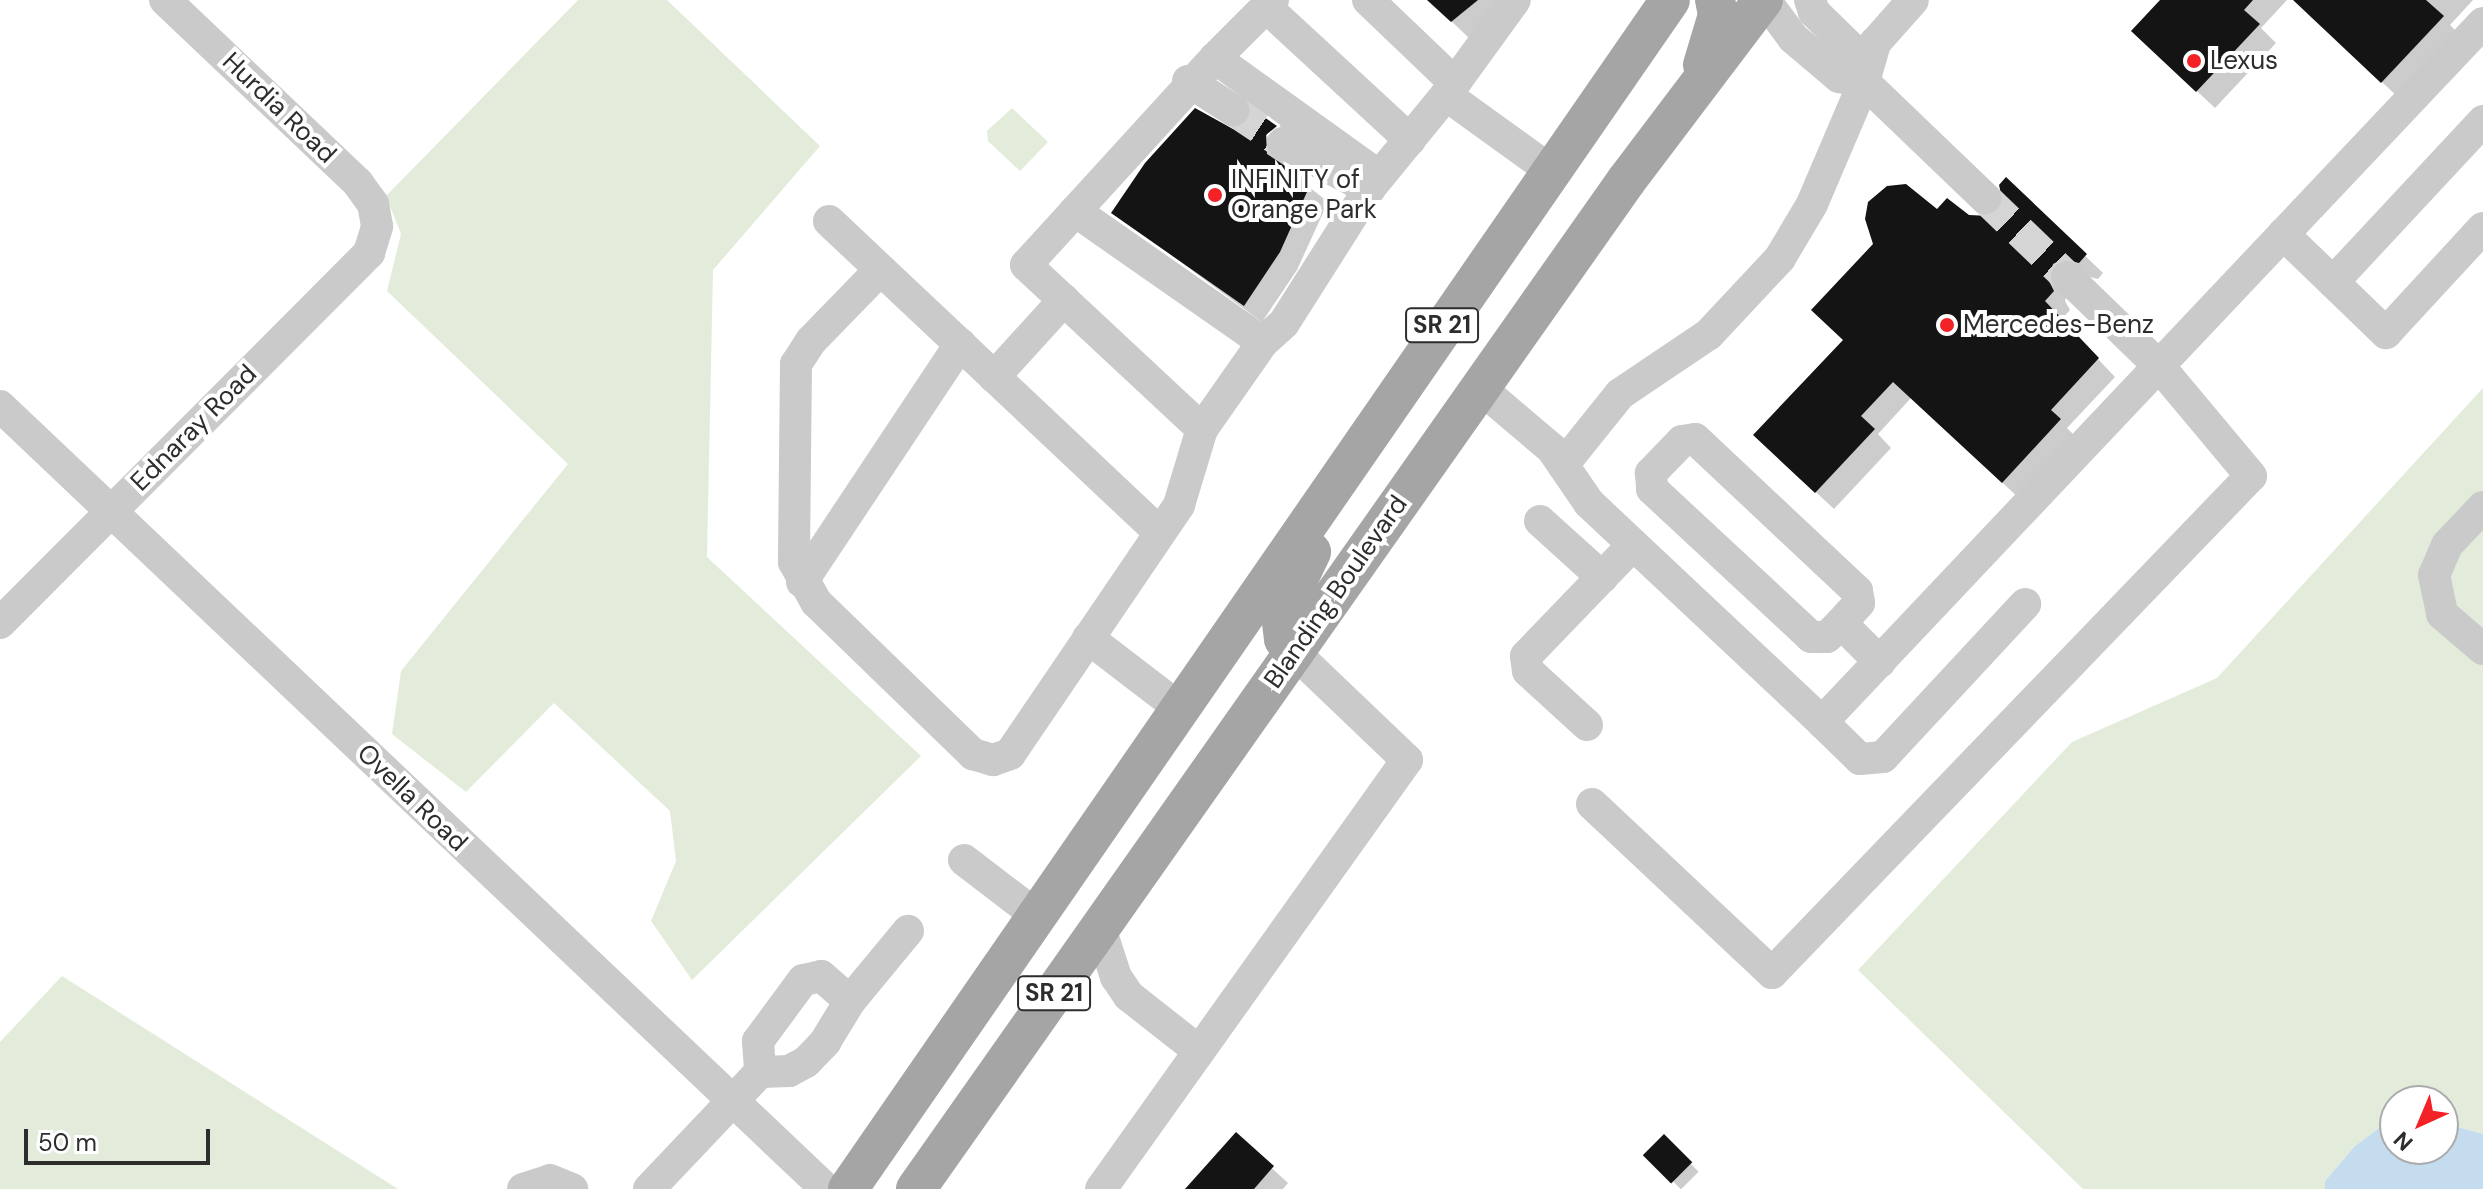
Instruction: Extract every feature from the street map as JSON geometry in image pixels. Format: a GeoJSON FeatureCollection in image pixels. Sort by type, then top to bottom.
{"type":"FeatureCollection","features":[{"type":"Feature","properties":{"kind":"main road","name":"SR 21"},"geometry":{"type":"LineString","coordinates":[[848,1189],[1442,325],[1670,0]]}},
{"type":"Feature","properties":{"kind":"main road"},"geometry":{"type":"LineString","coordinates":[[1698,84],[1718,15],[1715,0]]}},
{"type":"Feature","properties":{"kind":"main road","name":"Blanding Boulevard"},"geometry":{"type":"LineString","coordinates":[[916,1189],[1479,387],[1698,84],[1764,0]]}},
{"type":"Feature","properties":{"kind":"main road"},"geometry":{"type":"LineString","coordinates":[[1294,652],[1281,627],[1293,582],[1417,397],[1442,325]]}},
{"type":"Feature","properties":{"kind":"street","name":"Hurdia Road"},"geometry":{"type":"LineString","coordinates":[[165,0],[358,183],[373,204],[377,226]]}},
{"type":"Feature","properties":{"kind":"street"},"geometry":{"type":"LineString","coordinates":[[1368,0],[1451,89],[1550,170]]}},
{"type":"Feature","properties":{"kind":"street"},"geometry":{"type":"LineString","coordinates":[[880,270],[811,341],[796,364],[794,562],[802,582],[950,733],[973,754],[993,760],[1010,754],[1179,505],[1202,429],[1263,342],[1284,323],[1374,182],[1451,89],[1515,0]]}},
{"type":"Feature","properties":{"kind":"street"},"geometry":{"type":"LineString","coordinates":[[1764,0],[1793,38],[1839,77],[1864,82]]}},
{"type":"Feature","properties":{"kind":"street"},"geometry":{"type":"LineString","coordinates":[[1810,0],[1814,12],[1856,53],[1864,82],[1985,198]]}},
{"type":"Feature","properties":{"kind":"street"},"geometry":{"type":"LineString","coordinates":[[1563,465],[1620,394],[1709,334],[1780,258],[1812,204],[1864,82],[1875,43],[1913,0]]}},
{"type":"Feature","properties":{"kind":"street"},"geometry":{"type":"LineString","coordinates":[[1202,429],[1026,265],[1188,81],[1269,4],[1410,140]]}},
{"type":"Feature","properties":{"kind":"street"},"geometry":{"type":"LineString","coordinates":[[1822,722],[2483,23]]}},
{"type":"Feature","properties":{"kind":"street"},"geometry":{"type":"LineString","coordinates":[[1215,58],[1374,182]]}},
{"type":"Feature","properties":{"kind":"street"},"geometry":{"type":"LineString","coordinates":[[1188,81],[1233,110]]}},
{"type":"Feature","properties":{"kind":"street"},"geometry":{"type":"LineString","coordinates":[[2333,282],[2483,121]]}},
{"type":"Feature","properties":{"kind":"street"},"geometry":{"type":"LineString","coordinates":[[1283,143],[1374,182]]}},
{"type":"Feature","properties":{"kind":"street"},"geometry":{"type":"LineString","coordinates":[[1075,211],[1263,342]]}},
{"type":"Feature","properties":{"kind":"street"},"geometry":{"type":"LineString","coordinates":[[829,221],[1159,532]]}},
{"type":"Feature","properties":{"kind":"street","name":"Ednaray Road"},"geometry":{"type":"LineString","coordinates":[[0,623],[369,253],[377,226]]}},
{"type":"Feature","properties":{"kind":"street"},"geometry":{"type":"LineString","coordinates":[[2283,234],[2386,333],[2483,228]]}},
{"type":"Feature","properties":{"kind":"street"},"geometry":{"type":"LineString","coordinates":[[1592,804],[1772,973],[2251,476],[2159,366],[2067,277]]}},
{"type":"Feature","properties":{"kind":"street"},"geometry":{"type":"LineString","coordinates":[[994,377],[1064,300]]}},
{"type":"Feature","properties":{"kind":"street"},"geometry":{"type":"LineString","coordinates":[[802,582],[960,344]]}},
{"type":"Feature","properties":{"kind":"street"},"geometry":{"type":"LineString","coordinates":[[1479,387],[1563,465],[1581,495],[1860,759],[1883,757],[2025,604]]}},
{"type":"Feature","properties":{"kind":"street","name":"Ovella Road"},"geometry":{"type":"LineString","coordinates":[[0,406],[826,1189]]}},
{"type":"Feature","properties":{"kind":"street"},"geometry":{"type":"LineString","coordinates":[[1695,439],[1857,591],[1859,603],[1841,623],[1827,637],[1811,637],[1652,489],[1651,473],[1682,441],[1695,439]]}},
{"type":"Feature","properties":{"kind":"street"},"geometry":{"type":"LineString","coordinates":[[2483,507],[2447,545],[2434,575],[2442,614],[2483,649]]}},
{"type":"Feature","properties":{"kind":"street"},"geometry":{"type":"LineString","coordinates":[[1540,521],[1602,577]]}},
{"type":"Feature","properties":{"kind":"street"},"geometry":{"type":"LineString","coordinates":[[1587,725],[1525,662],[1633,545]]}},
{"type":"Feature","properties":{"kind":"street"},"geometry":{"type":"LineString","coordinates":[[1841,623],[1880,662]]}},
{"type":"Feature","properties":{"kind":"street"},"geometry":{"type":"LineString","coordinates":[[1088,638],[1178,707]]}},
{"type":"Feature","properties":{"kind":"street"},"geometry":{"type":"LineString","coordinates":[[1101,1189],[1407,760],[1294,652]]}},
{"type":"Feature","properties":{"kind":"street"},"geometry":{"type":"LineString","coordinates":[[964,860],[1036,915]]}},
{"type":"Feature","properties":{"kind":"street"},"geometry":{"type":"LineString","coordinates":[[1100,928],[1116,977],[1129,996],[1199,1051]]}},
{"type":"Feature","properties":{"kind":"street"},"geometry":{"type":"LineString","coordinates":[[649,1189],[760,1072],[789,1071],[806,1062],[825,1042],[850,1001],[908,931]]}},
{"type":"Feature","properties":{"kind":"street"},"geometry":{"type":"LineString","coordinates":[[760,1072],[758,1041],[803,980],[821,976],[850,1001]]}},
{"type":"Feature","properties":{"kind":"street"},"geometry":{"type":"LineString","coordinates":[[523,1189],[550,1180],[572,1189]]}},
{"type":"Feature","properties":{"kind":"green space"},"geometry":{"type":"Polygon","coordinates":[[[578,0],[667,0],[820,146],[713,270],[707,557],[921,756],[692,980],[651,921],[676,861],[670,811],[554,703],[466,792],[392,734],[401,671],[568,464],[387,291],[401,234],[386,196],[578,0]]]}},
{"type":"Feature","properties":{"kind":"green space"},"geometry":{"type":"Polygon","coordinates":[[[1012,108],[1048,142],[1020,171],[988,141],[987,131],[1012,108]]]}},
{"type":"Feature","properties":{"kind":"green space"},"geometry":{"type":"Polygon","coordinates":[[[2483,388],[2483,1134],[2459,1127],[2459,1085],[2379,1085],[2379,1128],[2355,1146],[2325,1181],[2325,1189],[2083,1189],[1858,970],[2072,742],[2217,678],[2483,388]]]}},
{"type":"Feature","properties":{"kind":"green space"},"geometry":{"type":"Polygon","coordinates":[[[62,976],[398,1189],[0,1189],[0,1042],[62,976]]]}},
{"type":"Feature","properties":{"kind":"water"},"geometry":{"type":"Polygon","coordinates":[[[2459,1127],[2483,1134],[2483,1189],[2325,1189],[2325,1181],[2355,1146],[2379,1128],[2379,1165],[2459,1165],[2459,1127]]]}},
{"type":"Feature","properties":{"kind":"building"},"geometry":{"type":"Polygon","coordinates":[[[1427,0],[1478,0],[1451,22],[1427,0]]]}},
{"type":"Feature","properties":{"kind":"building","name":"Lexus"},"geometry":{"type":"Polygon","coordinates":[[[2160,0],[2253,0],[2244,10],[2260,24],[2196,92],[2131,31],[2160,0]]]}},
{"type":"Feature","properties":{"kind":"building","name":"Lexus"},"geometry":{"type":"Polygon","coordinates":[[[2293,0],[2426,0],[2444,16],[2381,83],[2293,0]]]}},
{"type":"Feature","properties":{"kind":"building","name":"INFINITY of Orange Park"},"geometry":{"type":"Polygon","coordinates":[[[1195,108],[1233,129],[1248,121],[1251,108],[1277,126],[1266,135],[1267,154],[1311,183],[1280,252],[1244,306],[1111,213],[1145,163],[1195,108]]]}},
{"type":"Feature","properties":{"kind":"building","name":"Mercedes-Benz"},"geometry":{"type":"Polygon","coordinates":[[[2006,177],[2087,254],[2079,263],[2063,259],[2053,264],[2049,281],[2054,291],[2045,301],[2099,358],[2051,410],[2061,419],[2002,483],[1893,382],[1861,416],[1875,429],[1815,493],[1753,435],[1843,340],[1811,310],[1873,244],[1865,219],[1868,202],[1887,186],[1906,184],[1937,209],[1947,198],[1969,215],[1990,216],[2003,203],[1999,185],[2006,177]]]}},
{"type":"Feature","properties":{"kind":"building"},"geometry":{"type":"Polygon","coordinates":[[[1236,1132],[1274,1166],[1254,1189],[1185,1189],[1236,1132]]]}},
{"type":"Feature","properties":{"kind":"building"},"geometry":{"type":"Polygon","coordinates":[[[1664,1134],[1692,1162],[1671,1183],[1643,1155],[1664,1134]]]}},
{"type":"Feature","properties":{"kind":"tunnel"},"geometry":{"type":"LineString","coordinates":[[1233,110],[1283,143]]}},
{"type":"Feature","properties":{"kind":"tunnel"},"geometry":{"type":"LineString","coordinates":[[1985,198],[2067,277]]}},
{"type":"Feature","properties":{"kind":"place","name":"Lexus"},"geometry":{"type":"Point","coordinates":[2194,61]}},
{"type":"Feature","properties":{"kind":"place","name":"INFINITY of Orange Park"},"geometry":{"type":"Point","coordinates":[1215,195]}},
{"type":"Feature","properties":{"kind":"place","name":"Mercedes-Benz"},"geometry":{"type":"Point","coordinates":[1947,325]}}]}
